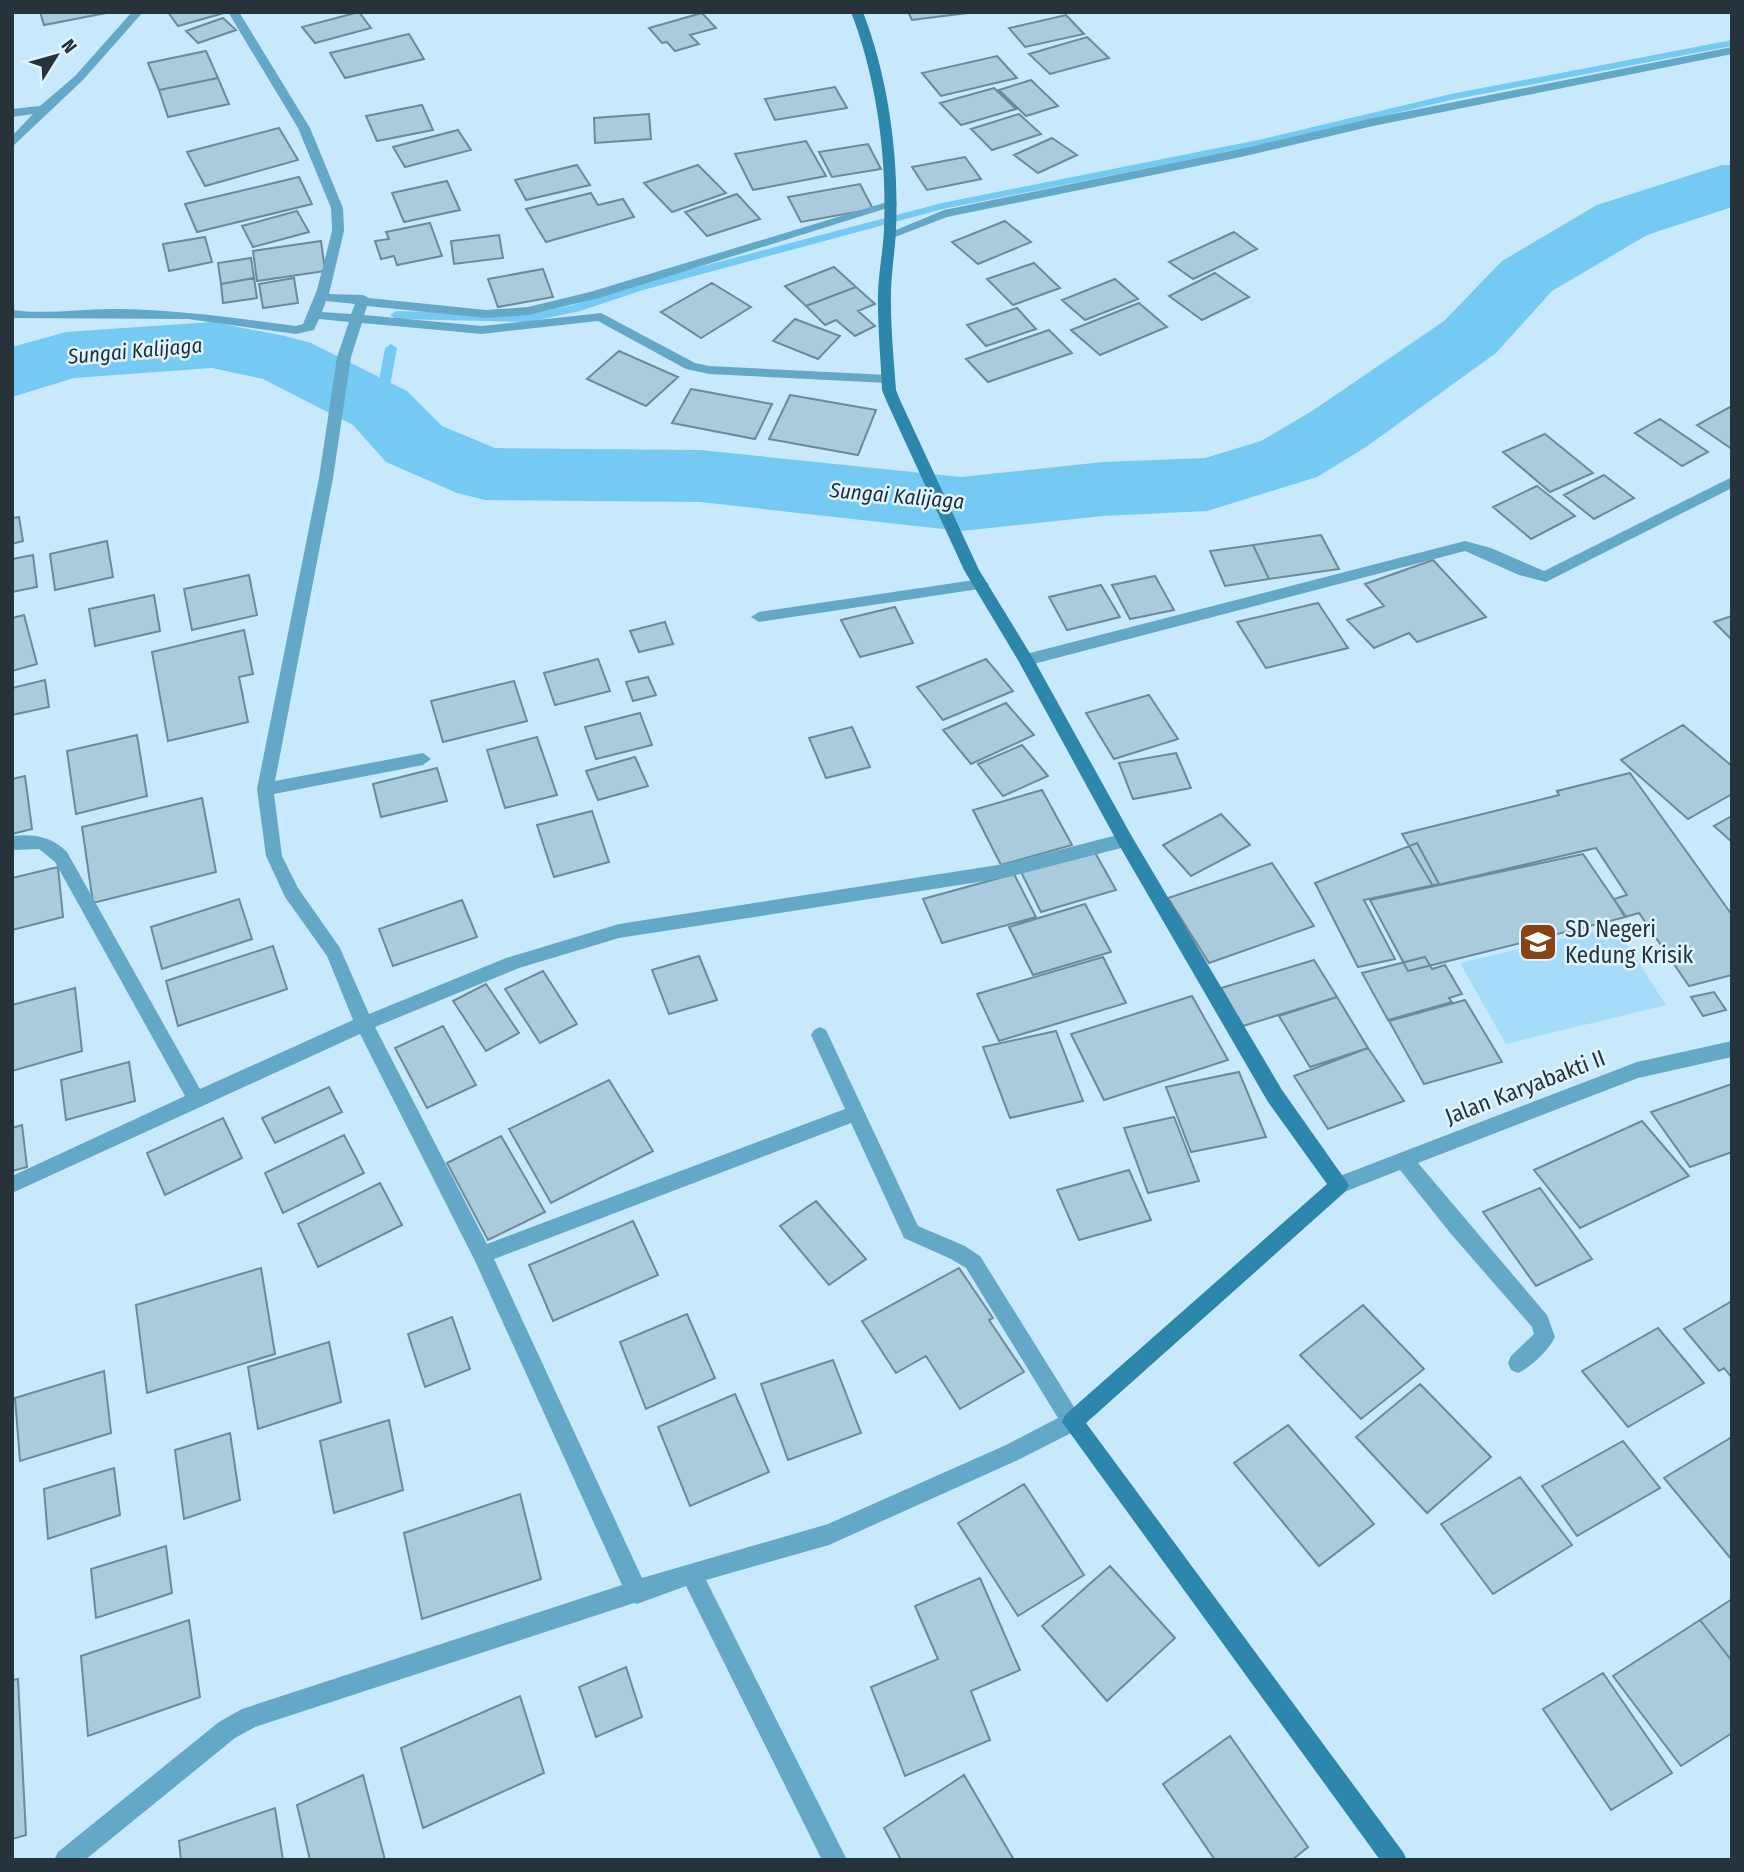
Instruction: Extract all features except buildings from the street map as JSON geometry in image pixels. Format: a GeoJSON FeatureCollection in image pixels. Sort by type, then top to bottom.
{"type":"FeatureCollection","features":[{"type":"Feature","properties":{"kind":"street"},"geometry":{"type":"LineString","coordinates":[[12,143],[44,109],[79,78],[138,12]]}},
{"type":"Feature","properties":{"kind":"street"},"geometry":{"type":"LineString","coordinates":[[12,314],[188,315],[301,330],[309,327],[322,297],[338,231],[337,208],[304,128],[233,12]]}},
{"type":"Feature","properties":{"kind":"street"},"geometry":{"type":"LineString","coordinates":[[66,1860],[227,1730],[250,1717],[691,1573],[830,1534],[1013,1452],[1072,1422],[1339,1185],[1275,1096],[1125,840],[1026,660],[977,578],[892,400],[888,379],[884,302],[891,209],[886,129],[870,46],[857,12]]}},
{"type":"Feature","properties":{"kind":"street"},"geometry":{"type":"LineString","coordinates":[[890,232],[944,214],[1241,153],[1373,122],[1732,50]]}},
{"type":"Feature","properties":{"kind":"street"},"geometry":{"type":"LineString","coordinates":[[12,113],[44,109]]}},
{"type":"Feature","properties":{"kind":"street"},"geometry":{"type":"LineString","coordinates":[[322,297],[363,299],[486,314],[528,311],[594,295],[891,209]]}},
{"type":"Feature","properties":{"kind":"street"},"geometry":{"type":"LineString","coordinates":[[363,299],[344,357],[326,478],[265,789],[274,856],[291,892],[334,953],[364,1024],[482,1255],[636,1592]]}},
{"type":"Feature","properties":{"kind":"street"},"geometry":{"type":"LineString","coordinates":[[315,315],[482,330],[601,317],[679,360],[700,368],[888,379]]}},
{"type":"Feature","properties":{"kind":"street"},"geometry":{"type":"LineString","coordinates":[[1026,660],[1465,546],[1484,551],[1522,571],[1546,577],[1732,482]]}},
{"type":"Feature","properties":{"kind":"street"},"geometry":{"type":"LineString","coordinates":[[760,617],[977,578]]}},
{"type":"Feature","properties":{"kind":"street"},"geometry":{"type":"LineString","coordinates":[[265,789],[424,759]]}},
{"type":"Feature","properties":{"kind":"street"},"geometry":{"type":"LineString","coordinates":[[12,1185],[196,1098],[364,1024],[464,982],[574,941],[619,931],[1004,872],[1125,840]]}},
{"type":"Feature","properties":{"kind":"street"},"geometry":{"type":"LineString","coordinates":[[12,844],[33,841],[50,844],[61,857],[196,1098]]}},
{"type":"Feature","properties":{"kind":"street"},"geometry":{"type":"LineString","coordinates":[[820,1035],[911,1232],[920,1239],[962,1252],[973,1262],[1072,1422],[1395,1860]]}},
{"type":"Feature","properties":{"kind":"street","name":"Jalan Karyabakti II"},"geometry":{"type":"LineString","coordinates":[[1339,1185],[1637,1070],[1732,1049]]}},
{"type":"Feature","properties":{"kind":"street"},"geometry":{"type":"LineString","coordinates":[[482,1255],[856,1113]]}},
{"type":"Feature","properties":{"kind":"street"},"geometry":{"type":"LineString","coordinates":[[1403,1159],[1458,1228],[1540,1322],[1545,1337],[1518,1363]]}},
{"type":"Feature","properties":{"kind":"street"},"geometry":{"type":"LineString","coordinates":[[691,1573],[835,1860]]}},
{"type":"Feature","properties":{"kind":"shaded area"},"geometry":{"type":"Polygon","coordinates":[[[1615,926],[1666,1005],[1506,1044],[1460,963],[1615,926]]]}},
{"type":"Feature","properties":{"kind":"waterway"},"geometry":{"type":"LineString","coordinates":[[396,315],[529,318],[576,308],[639,287],[942,206],[1263,142],[1451,97],[1732,43]]}},
{"type":"Feature","properties":{"kind":"waterway","name":"Sungai Kalijaga"},"geometry":{"type":"LineString","coordinates":[[12,373],[66,355],[212,345],[285,360],[380,408],[414,444],[485,474],[700,476],[961,504],[1103,489],[1207,484],[1289,459],[1339,429],[1470,337],[1527,276],[1622,220],[1722,186],[1732,186]]}},
{"type":"Feature","properties":{"kind":"waterway"},"geometry":{"type":"LineString","coordinates":[[380,408],[391,348]]}},
{"type":"Feature","properties":{"kind":"place","name":"SD Negeri Kedung Krisik"},"geometry":{"type":"Point","coordinates":[1538,942]}}]}
